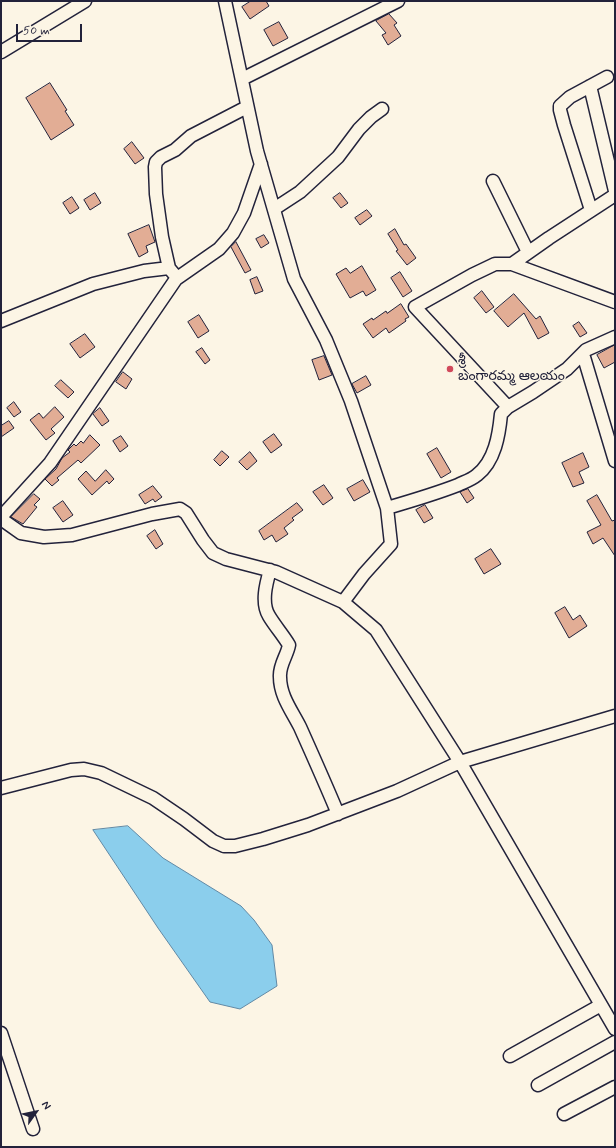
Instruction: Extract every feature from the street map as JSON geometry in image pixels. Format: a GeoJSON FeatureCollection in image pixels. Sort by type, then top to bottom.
{"type":"FeatureCollection","features":[{"type":"Feature","properties":{"kind":"street"},"geometry":{"type":"LineString","coordinates":[[1,52],[85,1]]}},
{"type":"Feature","properties":{"kind":"street"},"geometry":{"type":"LineString","coordinates":[[225,1],[247,107],[261,164],[294,279],[326,340],[351,401],[387,508],[391,544],[364,574],[343,602]]}},
{"type":"Feature","properties":{"kind":"street"},"geometry":{"type":"LineString","coordinates":[[242,79],[398,1]]}},
{"type":"Feature","properties":{"kind":"street"},"geometry":{"type":"LineString","coordinates":[[591,210],[560,106],[564,102],[608,76]]}},
{"type":"Feature","properties":{"kind":"street"},"geometry":{"type":"LineString","coordinates":[[590,86],[615,191]]}},
{"type":"Feature","properties":{"kind":"street"},"geometry":{"type":"LineString","coordinates":[[176,279],[169,268],[162,237],[156,194],[156,162],[161,157],[175,150],[191,136],[247,107]]}},
{"type":"Feature","properties":{"kind":"street"},"geometry":{"type":"LineString","coordinates":[[274,209],[300,192],[338,157],[359,129],[382,109]]}},
{"type":"Feature","properties":{"kind":"street"},"geometry":{"type":"LineString","coordinates":[[261,164],[244,213],[233,233],[219,249],[176,279],[50,463],[1,518],[21,533],[44,537],[72,535],[152,514],[180,509],[186,513],[213,553],[226,560],[276,572],[343,602],[376,630],[460,762],[615,1029]]}},
{"type":"Feature","properties":{"kind":"street"},"geometry":{"type":"LineString","coordinates":[[493,181],[528,252]]}},
{"type":"Feature","properties":{"kind":"street"},"geometry":{"type":"LineString","coordinates":[[512,264],[615,195]]}},
{"type":"Feature","properties":{"kind":"street"},"geometry":{"type":"LineString","coordinates":[[508,407],[416,310],[415,307],[472,275],[495,264],[512,264],[615,302]]}},
{"type":"Feature","properties":{"kind":"street"},"geometry":{"type":"LineString","coordinates":[[1,321],[93,284],[144,271],[169,268]]}},
{"type":"Feature","properties":{"kind":"street"},"geometry":{"type":"LineString","coordinates":[[387,508],[443,491],[478,475],[494,451],[499,434],[501,414],[508,407],[567,369],[586,350],[615,337]]}},
{"type":"Feature","properties":{"kind":"street"},"geometry":{"type":"LineString","coordinates":[[583,354],[615,461]]}},
{"type":"Feature","properties":{"kind":"street"},"geometry":{"type":"LineString","coordinates":[[270,570],[265,596],[268,615],[289,645],[288,652],[281,667],[281,687],[287,704],[299,726],[338,814]]}},
{"type":"Feature","properties":{"kind":"street"},"geometry":{"type":"LineString","coordinates":[[1,788],[71,770],[84,769],[100,773],[153,798],[213,841],[224,846],[235,846],[263,839],[338,814],[397,791],[460,762],[615,716]]}},
{"type":"Feature","properties":{"kind":"street"},"geometry":{"type":"LineString","coordinates":[[510,1056],[601,1005]]}},
{"type":"Feature","properties":{"kind":"street"},"geometry":{"type":"LineString","coordinates":[[1,1033],[5,1057],[33,1129]]}},
{"type":"Feature","properties":{"kind":"street"},"geometry":{"type":"LineString","coordinates":[[538,1085],[615,1042]]}},
{"type":"Feature","properties":{"kind":"street"},"geometry":{"type":"LineString","coordinates":[[564,1114],[615,1087]]}},
{"type":"Feature","properties":{"kind":"water"},"geometry":{"type":"Polygon","coordinates":[[[128,826],[163,858],[241,906],[254,920],[272,945],[277,986],[240,1009],[210,1002],[158,928],[93,830],[128,826]]]}},
{"type":"Feature","properties":{"kind":"building"},"geometry":{"type":"Polygon","coordinates":[[[251,1],[266,1],[269,6],[250,19],[242,7],[251,1]]]}},
{"type":"Feature","properties":{"kind":"building"},"geometry":{"type":"Polygon","coordinates":[[[389,14],[397,23],[394,25],[401,36],[388,45],[382,35],[386,33],[376,21],[389,14]]]}},
{"type":"Feature","properties":{"kind":"building"},"geometry":{"type":"Polygon","coordinates":[[[279,22],[288,38],[273,46],[264,30],[279,22]]]}},
{"type":"Feature","properties":{"kind":"building"},"geometry":{"type":"Polygon","coordinates":[[[50,83],[67,110],[65,111],[74,125],[51,140],[26,98],[50,83]]]}},
{"type":"Feature","properties":{"kind":"building"},"geometry":{"type":"Polygon","coordinates":[[[132,142],[144,158],[135,164],[124,149],[132,142]]]}},
{"type":"Feature","properties":{"kind":"building"},"geometry":{"type":"Polygon","coordinates":[[[95,193],[101,203],[90,210],[84,200],[95,193]]]}},
{"type":"Feature","properties":{"kind":"building"},"geometry":{"type":"Polygon","coordinates":[[[340,193],[348,203],[341,208],[333,198],[340,193]]]}},
{"type":"Feature","properties":{"kind":"building"},"geometry":{"type":"Polygon","coordinates":[[[72,197],[79,208],[70,214],[63,203],[72,197]]]}},
{"type":"Feature","properties":{"kind":"building"},"geometry":{"type":"Polygon","coordinates":[[[367,210],[372,216],[360,225],[355,218],[367,210]]]}},
{"type":"Feature","properties":{"kind":"building"},"geometry":{"type":"Polygon","coordinates":[[[149,225],[155,242],[146,246],[148,252],[139,257],[128,234],[149,225]]]}},
{"type":"Feature","properties":{"kind":"building"},"geometry":{"type":"Polygon","coordinates":[[[395,229],[404,245],[406,244],[416,258],[407,265],[396,251],[398,250],[388,234],[395,229]]]}},
{"type":"Feature","properties":{"kind":"building"},"geometry":{"type":"Polygon","coordinates":[[[264,235],[269,243],[261,248],[256,239],[264,235]]]}},
{"type":"Feature","properties":{"kind":"building"},"geometry":{"type":"Polygon","coordinates":[[[236,242],[251,270],[245,273],[231,247],[236,242]]]}},
{"type":"Feature","properties":{"kind":"building"},"geometry":{"type":"Polygon","coordinates":[[[362,266],[376,290],[366,296],[363,291],[350,298],[336,274],[346,268],[350,273],[362,266]]]}},
{"type":"Feature","properties":{"kind":"building"},"geometry":{"type":"Polygon","coordinates":[[[400,272],[412,291],[403,297],[391,278],[400,272]]]}},
{"type":"Feature","properties":{"kind":"building"},"geometry":{"type":"Polygon","coordinates":[[[257,277],[263,291],[255,294],[250,280],[257,277]]]}},
{"type":"Feature","properties":{"kind":"building"},"geometry":{"type":"Polygon","coordinates":[[[482,291],[494,307],[486,313],[474,298],[482,291]]]}},
{"type":"Feature","properties":{"kind":"building"},"geometry":{"type":"Polygon","coordinates":[[[514,294],[536,319],[540,316],[549,333],[538,339],[524,313],[508,327],[494,311],[514,294]]]}},
{"type":"Feature","properties":{"kind":"building"},"geometry":{"type":"Polygon","coordinates":[[[401,304],[409,317],[405,319],[406,321],[389,333],[386,328],[373,338],[363,324],[372,318],[373,320],[386,311],[387,313],[401,304]]]}},
{"type":"Feature","properties":{"kind":"building"},"geometry":{"type":"Polygon","coordinates":[[[199,315],[209,331],[198,338],[188,322],[199,315]]]}},
{"type":"Feature","properties":{"kind":"building"},"geometry":{"type":"Polygon","coordinates":[[[579,322],[587,333],[580,337],[573,326],[579,322]]]}},
{"type":"Feature","properties":{"kind":"building"},"geometry":{"type":"Polygon","coordinates":[[[85,334],[95,347],[80,358],[70,344],[85,334]]]}},
{"type":"Feature","properties":{"kind":"building"},"geometry":{"type":"Polygon","coordinates":[[[615,345],[615,362],[604,368],[597,355],[615,345]]]}},
{"type":"Feature","properties":{"kind":"building"},"geometry":{"type":"Polygon","coordinates":[[[202,348],[210,360],[205,364],[196,352],[202,348]]]}},
{"type":"Feature","properties":{"kind":"building"},"geometry":{"type":"Polygon","coordinates":[[[324,356],[332,375],[319,380],[312,360],[324,356]]]}},
{"type":"Feature","properties":{"kind":"building"},"geometry":{"type":"Polygon","coordinates":[[[123,372],[132,379],[126,389],[116,382],[123,372]]]}},
{"type":"Feature","properties":{"kind":"building"},"geometry":{"type":"Polygon","coordinates":[[[366,376],[371,385],[357,393],[352,384],[366,376]]]}},
{"type":"Feature","properties":{"kind":"building"},"geometry":{"type":"Polygon","coordinates":[[[61,380],[74,392],[68,398],[55,386],[61,380]]]}},
{"type":"Feature","properties":{"kind":"building"},"geometry":{"type":"Polygon","coordinates":[[[14,402],[21,412],[14,417],[7,408],[14,402]]]}},
{"type":"Feature","properties":{"kind":"building"},"geometry":{"type":"Polygon","coordinates":[[[55,407],[64,417],[51,429],[55,433],[46,440],[30,420],[39,413],[43,418],[55,407]]]}},
{"type":"Feature","properties":{"kind":"building"},"geometry":{"type":"Polygon","coordinates":[[[100,408],[109,421],[102,426],[93,414],[100,408]]]}},
{"type":"Feature","properties":{"kind":"building"},"geometry":{"type":"Polygon","coordinates":[[[9,421],[14,428],[1,437],[1,426],[9,421]]]}},
{"type":"Feature","properties":{"kind":"building"},"geometry":{"type":"Polygon","coordinates":[[[274,434],[282,445],[271,453],[263,442],[274,434]]]}},
{"type":"Feature","properties":{"kind":"building"},"geometry":{"type":"Polygon","coordinates":[[[90,435],[100,445],[81,463],[78,460],[57,478],[59,480],[52,486],[45,479],[56,469],[62,458],[70,452],[68,450],[74,444],[76,446],[81,441],[83,443],[90,435]]]}},
{"type":"Feature","properties":{"kind":"building"},"geometry":{"type":"Polygon","coordinates":[[[121,436],[128,446],[120,452],[113,441],[121,436]]]}},
{"type":"Feature","properties":{"kind":"building"},"geometry":{"type":"Polygon","coordinates":[[[437,448],[451,472],[441,478],[427,454],[437,448]]]}},
{"type":"Feature","properties":{"kind":"building"},"geometry":{"type":"Polygon","coordinates":[[[222,451],[229,457],[220,466],[214,460],[222,451]]]}},
{"type":"Feature","properties":{"kind":"building"},"geometry":{"type":"Polygon","coordinates":[[[250,452],[257,461],[247,470],[239,462],[250,452]]]}},
{"type":"Feature","properties":{"kind":"building"},"geometry":{"type":"Polygon","coordinates":[[[583,453],[589,467],[579,472],[584,483],[573,487],[562,463],[583,453]]]}},
{"type":"Feature","properties":{"kind":"building"},"geometry":{"type":"Polygon","coordinates":[[[106,470],[114,479],[109,484],[107,481],[92,495],[78,479],[86,471],[95,481],[106,470]]]}},
{"type":"Feature","properties":{"kind":"building"},"geometry":{"type":"Polygon","coordinates":[[[363,480],[370,492],[354,501],[347,489],[363,480]]]}},
{"type":"Feature","properties":{"kind":"building"},"geometry":{"type":"Polygon","coordinates":[[[324,485],[333,498],[323,505],[313,492],[324,485]]]}},
{"type":"Feature","properties":{"kind":"building"},"geometry":{"type":"Polygon","coordinates":[[[153,486],[162,497],[155,502],[153,499],[145,504],[139,495],[153,486]]]}},
{"type":"Feature","properties":{"kind":"building"},"geometry":{"type":"Polygon","coordinates":[[[468,489],[474,498],[467,503],[460,492],[468,489]]]}},
{"type":"Feature","properties":{"kind":"building"},"geometry":{"type":"Polygon","coordinates":[[[34,494],[40,499],[34,505],[37,507],[23,524],[11,517],[34,494]]]}},
{"type":"Feature","properties":{"kind":"building"},"geometry":{"type":"Polygon","coordinates":[[[597,495],[612,521],[615,520],[615,556],[603,538],[593,544],[587,532],[601,525],[587,501],[597,495]]]}},
{"type":"Feature","properties":{"kind":"building"},"geometry":{"type":"Polygon","coordinates":[[[63,501],[73,515],[63,522],[53,508],[63,501]]]}},
{"type":"Feature","properties":{"kind":"building"},"geometry":{"type":"Polygon","coordinates":[[[297,503],[303,510],[292,518],[294,520],[284,528],[288,534],[276,542],[272,535],[264,540],[259,531],[297,503]]]}},
{"type":"Feature","properties":{"kind":"building"},"geometry":{"type":"Polygon","coordinates":[[[425,505],[433,518],[424,523],[416,510],[425,505]]]}},
{"type":"Feature","properties":{"kind":"building"},"geometry":{"type":"Polygon","coordinates":[[[155,530],[163,544],[156,549],[147,536],[155,530]]]}},
{"type":"Feature","properties":{"kind":"building"},"geometry":{"type":"Polygon","coordinates":[[[491,549],[501,564],[484,574],[475,559],[491,549]]]}},
{"type":"Feature","properties":{"kind":"building"},"geometry":{"type":"Polygon","coordinates":[[[565,607],[573,620],[580,615],[587,626],[569,638],[555,613],[565,607]]]}},
{"type":"Feature","properties":{"kind":"place","name":"శ్రీ బంగారమ్మ ఆలయం"},"geometry":{"type":"Point","coordinates":[450,369]}}]}
